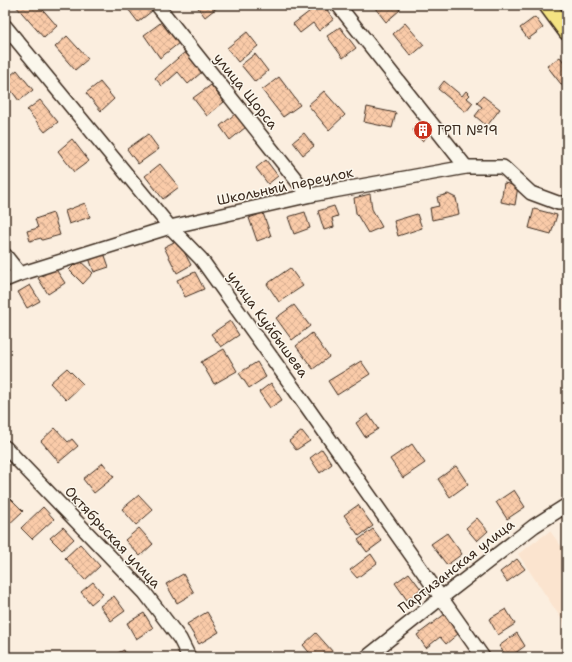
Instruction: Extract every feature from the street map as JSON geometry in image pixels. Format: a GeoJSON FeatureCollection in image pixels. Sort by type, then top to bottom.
{"type":"FeatureCollection","features":[{"type":"Feature","properties":{"kind":"main road"},"geometry":{"type":"LineString","coordinates":[[547,5],[567,32]]}},
{"type":"Feature","properties":{"kind":"street","name":"улица Щорса"},"geometry":{"type":"LineString","coordinates":[[156,5],[301,186],[311,195]]}},
{"type":"Feature","properties":{"kind":"street"},"geometry":{"type":"LineString","coordinates":[[338,5],[466,167]]}},
{"type":"Feature","properties":{"kind":"street","name":"улица Куйбышева"},"geometry":{"type":"LineString","coordinates":[[5,26],[170,226],[201,259],[483,657]]}},
{"type":"Feature","properties":{"kind":"street","name":"Школьный переулок"},"geometry":{"type":"LineString","coordinates":[[5,280],[170,226],[311,195],[466,167],[503,168],[531,193],[558,203],[567,203]]}},
{"type":"Feature","properties":{"kind":"street"},"geometry":{"type":"LineString","coordinates":[[5,255],[20,274]]}},
{"type":"Feature","properties":{"kind":"street","name":"Октябрьская улица"},"geometry":{"type":"LineString","coordinates":[[5,446],[145,593],[180,639],[189,657]]}},
{"type":"Feature","properties":{"kind":"street","name":"Партизанская улица"},"geometry":{"type":"LineString","coordinates":[[367,657],[534,526],[567,505]]}},
{"type":"Feature","properties":{"kind":"shaded area"},"geometry":{"type":"Polygon","coordinates":[[[550,531],[567,554],[567,627],[518,554],[550,531]]]}},
{"type":"Feature","properties":{"kind":"building"},"geometry":{"type":"Polygon","coordinates":[[[15,5],[39,5],[57,26],[44,38],[15,5]]]}},
{"type":"Feature","properties":{"kind":"building"},"geometry":{"type":"Polygon","coordinates":[[[132,5],[147,5],[152,11],[138,22],[128,9],[132,5]]]}},
{"type":"Feature","properties":{"kind":"building"},"geometry":{"type":"Polygon","coordinates":[[[196,5],[218,5],[219,6],[205,17],[196,5]]]}},
{"type":"Feature","properties":{"kind":"building"},"geometry":{"type":"Polygon","coordinates":[[[318,5],[323,5],[334,19],[319,31],[313,23],[300,33],[293,24],[318,5]]]}},
{"type":"Feature","properties":{"kind":"building"},"geometry":{"type":"Polygon","coordinates":[[[378,5],[395,5],[400,10],[386,22],[375,8],[378,5]]]}},
{"type":"Feature","properties":{"kind":"building"},"geometry":{"type":"Polygon","coordinates":[[[535,17],[543,28],[528,39],[520,28],[535,17]]]}},
{"type":"Feature","properties":{"kind":"building"},"geometry":{"type":"Polygon","coordinates":[[[163,21],[179,43],[160,58],[144,35],[163,21]]]}},
{"type":"Feature","properties":{"kind":"building"},"geometry":{"type":"Polygon","coordinates":[[[405,23],[424,45],[411,56],[393,34],[405,23]]]}},
{"type":"Feature","properties":{"kind":"building"},"geometry":{"type":"Polygon","coordinates":[[[340,27],[356,48],[343,58],[327,36],[340,27]]]}},
{"type":"Feature","properties":{"kind":"building"},"geometry":{"type":"Polygon","coordinates":[[[247,32],[258,46],[238,62],[227,48],[247,32]]]}},
{"type":"Feature","properties":{"kind":"building"},"geometry":{"type":"Polygon","coordinates":[[[67,36],[88,59],[75,70],[55,47],[67,36]]]}},
{"type":"Feature","properties":{"kind":"building"},"geometry":{"type":"Polygon","coordinates":[[[185,52],[202,72],[188,84],[178,72],[162,86],[155,78],[185,52]]]}},
{"type":"Feature","properties":{"kind":"building"},"geometry":{"type":"Polygon","coordinates":[[[255,54],[268,71],[255,82],[241,65],[255,54]]]}},
{"type":"Feature","properties":{"kind":"building"},"geometry":{"type":"Polygon","coordinates":[[[560,57],[567,66],[567,86],[564,88],[547,66],[560,57]]]}},
{"type":"Feature","properties":{"kind":"building"},"geometry":{"type":"Polygon","coordinates":[[[17,70],[33,90],[19,101],[5,82],[5,80],[17,70]]]}},
{"type":"Feature","properties":{"kind":"building"},"geometry":{"type":"Polygon","coordinates":[[[279,77],[300,105],[283,117],[262,90],[279,77]]]}},
{"type":"Feature","properties":{"kind":"building"},"geometry":{"type":"Polygon","coordinates":[[[444,81],[462,96],[466,91],[470,95],[467,98],[473,103],[466,112],[438,89],[444,81]]]}},
{"type":"Feature","properties":{"kind":"building"},"geometry":{"type":"Polygon","coordinates":[[[100,82],[114,99],[101,111],[86,93],[100,82]]]}},
{"type":"Feature","properties":{"kind":"building"},"geometry":{"type":"Polygon","coordinates":[[[211,85],[224,102],[207,116],[193,98],[211,85]]]}},
{"type":"Feature","properties":{"kind":"building"},"geometry":{"type":"Polygon","coordinates":[[[324,91],[345,115],[329,130],[308,105],[324,91]]]}},
{"type":"Feature","properties":{"kind":"building"},"geometry":{"type":"Polygon","coordinates":[[[483,96],[500,109],[487,126],[475,116],[482,107],[477,103],[483,96]]]}},
{"type":"Feature","properties":{"kind":"building"},"geometry":{"type":"Polygon","coordinates":[[[40,100],[58,122],[45,132],[27,110],[40,100]]]}},
{"type":"Feature","properties":{"kind":"building"},"geometry":{"type":"Polygon","coordinates":[[[367,107],[396,113],[392,128],[364,122],[367,107]]]}},
{"type":"Feature","properties":{"kind":"building"},"geometry":{"type":"Polygon","coordinates":[[[235,114],[246,127],[230,140],[220,126],[235,114]]]}},
{"type":"Feature","properties":{"kind":"building","name":"ГРП №19"},"geometry":{"type":"Polygon","coordinates":[[[425,120],[434,131],[422,141],[413,130],[425,120]]]}},
{"type":"Feature","properties":{"kind":"building"},"geometry":{"type":"Polygon","coordinates":[[[304,133],[314,146],[303,155],[293,142],[304,133]]]}},
{"type":"Feature","properties":{"kind":"building"},"geometry":{"type":"Polygon","coordinates":[[[148,134],[159,149],[138,164],[127,149],[148,134]]]}},
{"type":"Feature","properties":{"kind":"building"},"geometry":{"type":"Polygon","coordinates":[[[72,139],[89,161],[74,172],[58,151],[72,139]]]}},
{"type":"Feature","properties":{"kind":"building"},"geometry":{"type":"Polygon","coordinates":[[[266,160],[278,176],[268,184],[256,168],[266,160]]]}},
{"type":"Feature","properties":{"kind":"building"},"geometry":{"type":"Polygon","coordinates":[[[160,164],[179,187],[163,199],[145,176],[160,164]]]}},
{"type":"Feature","properties":{"kind":"building"},"geometry":{"type":"Polygon","coordinates":[[[504,183],[518,186],[515,205],[501,202],[504,183]]]}},
{"type":"Feature","properties":{"kind":"building"},"geometry":{"type":"Polygon","coordinates":[[[370,194],[372,209],[382,227],[368,233],[356,213],[354,198],[370,194]]]}},
{"type":"Feature","properties":{"kind":"building"},"geometry":{"type":"Polygon","coordinates":[[[448,194],[456,198],[459,214],[432,220],[430,208],[439,206],[437,197],[448,194]]]}},
{"type":"Feature","properties":{"kind":"building"},"geometry":{"type":"Polygon","coordinates":[[[85,203],[90,217],[69,224],[65,211],[85,203]]]}},
{"type":"Feature","properties":{"kind":"building"},"geometry":{"type":"Polygon","coordinates":[[[334,206],[338,216],[332,218],[334,227],[324,230],[318,211],[334,206]]]}},
{"type":"Feature","properties":{"kind":"building"},"geometry":{"type":"Polygon","coordinates":[[[534,209],[557,215],[551,234],[529,228],[534,209]]]}},
{"type":"Feature","properties":{"kind":"building"},"geometry":{"type":"Polygon","coordinates":[[[305,212],[310,228],[294,234],[288,217],[305,212]]]}},
{"type":"Feature","properties":{"kind":"building"},"geometry":{"type":"Polygon","coordinates":[[[53,213],[60,235],[42,240],[41,238],[30,241],[27,231],[38,228],[35,219],[53,213]]]}},
{"type":"Feature","properties":{"kind":"building"},"geometry":{"type":"Polygon","coordinates":[[[263,213],[271,236],[257,241],[249,218],[263,213]]]}},
{"type":"Feature","properties":{"kind":"building"},"geometry":{"type":"Polygon","coordinates":[[[417,214],[422,228],[398,236],[394,221],[417,214]]]}},
{"type":"Feature","properties":{"kind":"building"},"geometry":{"type":"Polygon","coordinates":[[[178,240],[191,265],[177,273],[164,247],[178,240]]]}},
{"type":"Feature","properties":{"kind":"building"},"geometry":{"type":"Polygon","coordinates":[[[103,250],[109,267],[94,272],[88,255],[103,250]]]}},
{"type":"Feature","properties":{"kind":"building"},"geometry":{"type":"Polygon","coordinates":[[[79,260],[93,273],[83,284],[69,270],[79,260]]]}},
{"type":"Feature","properties":{"kind":"building"},"geometry":{"type":"Polygon","coordinates":[[[55,268],[65,283],[48,294],[38,278],[55,268]]]}},
{"type":"Feature","properties":{"kind":"building"},"geometry":{"type":"Polygon","coordinates":[[[290,268],[303,286],[279,302],[267,284],[290,268]]]}},
{"type":"Feature","properties":{"kind":"building"},"geometry":{"type":"Polygon","coordinates":[[[195,272],[204,289],[185,297],[177,280],[195,272]]]}},
{"type":"Feature","properties":{"kind":"building"},"geometry":{"type":"Polygon","coordinates":[[[30,285],[40,301],[27,308],[18,292],[30,285]]]}},
{"type":"Feature","properties":{"kind":"building"},"geometry":{"type":"Polygon","coordinates":[[[294,305],[310,326],[292,340],[276,318],[294,305]]]}},
{"type":"Feature","properties":{"kind":"building"},"geometry":{"type":"Polygon","coordinates":[[[230,321],[239,335],[221,347],[211,334],[230,321]]]}},
{"type":"Feature","properties":{"kind":"building"},"geometry":{"type":"Polygon","coordinates":[[[312,333],[329,357],[313,369],[296,346],[312,333]]]}},
{"type":"Feature","properties":{"kind":"building"},"geometry":{"type":"Polygon","coordinates":[[[224,349],[237,371],[214,384],[201,362],[224,349]]]}},
{"type":"Feature","properties":{"kind":"building"},"geometry":{"type":"Polygon","coordinates":[[[361,361],[370,374],[337,395],[328,381],[361,361]]]}},
{"type":"Feature","properties":{"kind":"building"},"geometry":{"type":"Polygon","coordinates":[[[257,362],[266,377],[249,388],[239,373],[257,362]]]}},
{"type":"Feature","properties":{"kind":"building"},"geometry":{"type":"Polygon","coordinates":[[[67,368],[83,384],[66,400],[50,383],[67,368]]]}},
{"type":"Feature","properties":{"kind":"building"},"geometry":{"type":"Polygon","coordinates":[[[271,383],[282,400],[270,408],[259,392],[271,383]]]}},
{"type":"Feature","properties":{"kind":"building"},"geometry":{"type":"Polygon","coordinates":[[[368,414],[378,429],[365,437],[356,423],[368,414]]]}},
{"type":"Feature","properties":{"kind":"building"},"geometry":{"type":"Polygon","coordinates":[[[55,428],[68,442],[72,439],[78,446],[59,462],[41,441],[55,428]]]}},
{"type":"Feature","properties":{"kind":"building"},"geometry":{"type":"Polygon","coordinates":[[[302,431],[310,441],[296,450],[289,441],[302,431]]]}},
{"type":"Feature","properties":{"kind":"building"},"geometry":{"type":"Polygon","coordinates":[[[412,444],[425,463],[403,478],[390,459],[412,444]]]}},
{"type":"Feature","properties":{"kind":"building"},"geometry":{"type":"Polygon","coordinates":[[[322,449],[332,464],[320,473],[310,458],[322,449]]]}},
{"type":"Feature","properties":{"kind":"building"},"geometry":{"type":"Polygon","coordinates":[[[103,463],[114,477],[94,493],[83,479],[103,463]]]}},
{"type":"Feature","properties":{"kind":"building"},"geometry":{"type":"Polygon","coordinates":[[[456,466],[468,484],[450,497],[438,479],[456,466]]]}},
{"type":"Feature","properties":{"kind":"building"},"geometry":{"type":"Polygon","coordinates":[[[514,490],[525,507],[507,519],[496,502],[514,490]]]}},
{"type":"Feature","properties":{"kind":"building"},"geometry":{"type":"Polygon","coordinates":[[[7,495],[23,511],[5,528],[5,497],[7,495]]]}},
{"type":"Feature","properties":{"kind":"building"},"geometry":{"type":"Polygon","coordinates":[[[139,495],[153,510],[136,525],[122,509],[139,495]]]}},
{"type":"Feature","properties":{"kind":"building"},"geometry":{"type":"Polygon","coordinates":[[[358,505],[373,526],[359,536],[344,515],[358,505]]]}},
{"type":"Feature","properties":{"kind":"building"},"geometry":{"type":"Polygon","coordinates":[[[43,507],[54,519],[32,539],[21,528],[43,507]]]}},
{"type":"Feature","properties":{"kind":"building"},"geometry":{"type":"Polygon","coordinates":[[[477,518],[488,531],[477,541],[466,528],[477,518]]]}},
{"type":"Feature","properties":{"kind":"building"},"geometry":{"type":"Polygon","coordinates":[[[63,527],[74,539],[62,550],[50,538],[63,527]]]}},
{"type":"Feature","properties":{"kind":"building"},"geometry":{"type":"Polygon","coordinates":[[[139,528],[153,544],[140,556],[125,540],[139,528]]]}},
{"type":"Feature","properties":{"kind":"building"},"geometry":{"type":"Polygon","coordinates":[[[373,529],[382,541],[367,552],[358,540],[373,529]]]}},
{"type":"Feature","properties":{"kind":"building"},"geometry":{"type":"Polygon","coordinates":[[[447,533],[462,554],[447,565],[431,544],[447,533]]]}},
{"type":"Feature","properties":{"kind":"building"},"geometry":{"type":"Polygon","coordinates":[[[80,544],[100,566],[85,580],[65,558],[80,544]]]}},
{"type":"Feature","properties":{"kind":"building"},"geometry":{"type":"Polygon","coordinates":[[[371,554],[377,563],[357,578],[350,570],[371,554]]]}},
{"type":"Feature","properties":{"kind":"building"},"geometry":{"type":"Polygon","coordinates":[[[517,559],[525,569],[507,582],[500,572],[517,559]]]}},
{"type":"Feature","properties":{"kind":"building"},"geometry":{"type":"Polygon","coordinates":[[[409,573],[421,589],[407,600],[395,583],[409,573]]]}},
{"type":"Feature","properties":{"kind":"building"},"geometry":{"type":"Polygon","coordinates":[[[183,574],[194,593],[177,603],[166,584],[183,574]]]}},
{"type":"Feature","properties":{"kind":"building"},"geometry":{"type":"Polygon","coordinates":[[[93,582],[103,594],[91,604],[81,592],[93,582]]]}},
{"type":"Feature","properties":{"kind":"building"},"geometry":{"type":"Polygon","coordinates":[[[114,596],[125,611],[111,621],[100,606],[114,596]]]}},
{"type":"Feature","properties":{"kind":"building"},"geometry":{"type":"Polygon","coordinates":[[[506,609],[515,624],[498,635],[489,619],[506,609]]]}},
{"type":"Feature","properties":{"kind":"building"},"geometry":{"type":"Polygon","coordinates":[[[207,612],[219,632],[199,644],[187,624],[207,612]]]}},
{"type":"Feature","properties":{"kind":"building"},"geometry":{"type":"Polygon","coordinates":[[[144,613],[153,628],[136,639],[127,623],[144,613]]]}},
{"type":"Feature","properties":{"kind":"building"},"geometry":{"type":"Polygon","coordinates":[[[445,614],[459,633],[446,644],[440,637],[426,648],[417,635],[445,614]]]}},
{"type":"Feature","properties":{"kind":"building"},"geometry":{"type":"Polygon","coordinates":[[[316,633],[333,652],[327,657],[313,657],[303,645],[316,633]]]}},
{"type":"Feature","properties":{"kind":"building"},"geometry":{"type":"Polygon","coordinates":[[[517,633],[525,646],[510,657],[507,657],[499,646],[517,633]]]}},
{"type":"Feature","properties":{"kind":"building"},"geometry":{"type":"Polygon","coordinates":[[[124,650],[127,657],[110,657],[124,650]]]}},
{"type":"Feature","properties":{"kind":"place","name":"ГРП №19"},"geometry":{"type":"Point","coordinates":[423,130]}}]}
